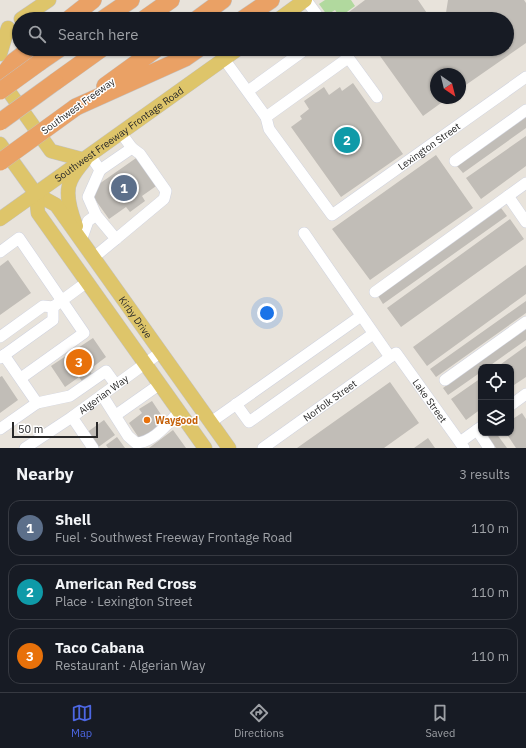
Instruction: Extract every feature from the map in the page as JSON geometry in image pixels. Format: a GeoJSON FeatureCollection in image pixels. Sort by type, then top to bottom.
{"type":"FeatureCollection","features":[{"type":"Feature","properties":{"kind":"highway"},"geometry":{"type":"LineString","coordinates":[[78,12],[93,0]]}},
{"type":"Feature","properties":{"kind":"highway"},"geometry":{"type":"LineString","coordinates":[[113,12],[130,0]]}},
{"type":"Feature","properties":{"kind":"highway"},"geometry":{"type":"LineString","coordinates":[[154,12],[171,0]]}},
{"type":"Feature","properties":{"kind":"highway"},"geometry":{"type":"LineString","coordinates":[[207,12],[223,0]]}},
{"type":"Feature","properties":{"kind":"highway"},"geometry":{"type":"LineString","coordinates":[[253,12],[271,0]]}},
{"type":"Feature","properties":{"kind":"highway"},"geometry":{"type":"LineString","coordinates":[[0,80],[13,62],[26,56]]}},
{"type":"Feature","properties":{"kind":"highway"},"geometry":{"type":"LineString","coordinates":[[0,90],[30,56]]}},
{"type":"Feature","properties":{"kind":"highway"},"geometry":{"type":"LineString","coordinates":[[0,122],[91,56]]}},
{"type":"Feature","properties":{"kind":"highway","name":"Southwest Freeway"},"geometry":{"type":"LineString","coordinates":[[0,162],[146,56]]}},
{"type":"Feature","properties":{"kind":"highway"},"geometry":{"type":"LineString","coordinates":[[76,107],[188,56]]}},
{"type":"Feature","properties":{"kind":"main road"},"geometry":{"type":"LineString","coordinates":[[31,12],[49,0]]}},
{"type":"Feature","properties":{"kind":"main road"},"geometry":{"type":"LineString","coordinates":[[289,12],[305,0]]}},
{"type":"Feature","properties":{"kind":"main road"},"geometry":{"type":"LineString","coordinates":[[0,54],[12,25]]}},
{"type":"Feature","properties":{"kind":"main road","name":"Southwest Freeway Frontage Road"},"geometry":{"type":"LineString","coordinates":[[0,219],[227,56]]}},
{"type":"Feature","properties":{"kind":"main road"},"geometry":{"type":"LineString","coordinates":[[0,80],[51,151],[88,157],[70,181],[69,194],[71,212],[81,241]]}},
{"type":"Feature","properties":{"kind":"main road","name":"Kirby Drive"},"geometry":{"type":"LineString","coordinates":[[0,144],[36,194],[56,204],[93,258],[230,448]]}},
{"type":"Feature","properties":{"kind":"main road","name":"Kirby Drive"},"geometry":{"type":"LineString","coordinates":[[36,194],[38,213],[205,448]]}},
{"type":"Feature","properties":{"kind":"street"},"geometry":{"type":"LineString","coordinates":[[305,0],[314,12]]}},
{"type":"Feature","properties":{"kind":"street"},"geometry":{"type":"LineString","coordinates":[[248,91],[296,56]]}},
{"type":"Feature","properties":{"kind":"street"},"geometry":{"type":"LineString","coordinates":[[224,58],[266,117],[342,56]]}},
{"type":"Feature","properties":{"kind":"street"},"geometry":{"type":"LineString","coordinates":[[346,56],[377,97]]}},
{"type":"Feature","properties":{"kind":"street","name":"Lexington Street"},"geometry":{"type":"LineString","coordinates":[[266,117],[269,129],[332,214],[526,77]]}},
{"type":"Feature","properties":{"kind":"street"},"geometry":{"type":"LineString","coordinates":[[455,161],[526,110]]}},
{"type":"Feature","properties":{"kind":"street"},"geometry":{"type":"LineString","coordinates":[[93,258],[164,199],[166,191],[140,154],[132,148],[121,133]]}},
{"type":"Feature","properties":{"kind":"street"},"geometry":{"type":"LineString","coordinates":[[116,240],[96,215],[88,197],[100,170],[132,148]]}},
{"type":"Feature","properties":{"kind":"street"},"geometry":{"type":"LineString","coordinates":[[88,157],[100,170]]}},
{"type":"Feature","properties":{"kind":"street"},"geometry":{"type":"LineString","coordinates":[[375,292],[526,183]]}},
{"type":"Feature","properties":{"kind":"street"},"geometry":{"type":"LineString","coordinates":[[508,196],[526,222]]}},
{"type":"Feature","properties":{"kind":"street"},"geometry":{"type":"LineString","coordinates":[[81,241],[88,221],[96,215]]}},
{"type":"Feature","properties":{"kind":"street","name":"Lake Street"},"geometry":{"type":"LineString","coordinates":[[304,233],[373,334],[393,355],[462,445]]}},
{"type":"Feature","properties":{"kind":"street"},"geometry":{"type":"LineString","coordinates":[[0,252],[19,238],[58,304],[84,333],[21,378]]}},
{"type":"Feature","properties":{"kind":"street"},"geometry":{"type":"LineString","coordinates":[[0,337],[43,306],[58,304],[87,282]]}},
{"type":"Feature","properties":{"kind":"street"},"geometry":{"type":"LineString","coordinates":[[38,403],[21,378],[2,356],[53,320],[58,304]]}},
{"type":"Feature","properties":{"kind":"street"},"geometry":{"type":"LineString","coordinates":[[211,422],[361,316]]}},
{"type":"Feature","properties":{"kind":"street"},"geometry":{"type":"LineString","coordinates":[[445,380],[526,322]]}},
{"type":"Feature","properties":{"kind":"street"},"geometry":{"type":"LineString","coordinates":[[236,404],[249,422],[373,334]]}},
{"type":"Feature","properties":{"kind":"street","name":"Algerian Way"},"geometry":{"type":"LineString","coordinates":[[25,448],[72,417],[161,352]]}},
{"type":"Feature","properties":{"kind":"street","name":"Norfolk Street"},"geometry":{"type":"LineString","coordinates":[[263,448],[393,355]]}},
{"type":"Feature","properties":{"kind":"street"},"geometry":{"type":"LineString","coordinates":[[0,429],[38,403],[70,396],[106,371],[116,385]]}},
{"type":"Feature","properties":{"kind":"street"},"geometry":{"type":"LineString","coordinates":[[116,415],[160,384]]}},
{"type":"Feature","properties":{"kind":"street"},"geometry":{"type":"LineString","coordinates":[[514,403],[526,394]]}},
{"type":"Feature","properties":{"kind":"street"},"geometry":{"type":"LineString","coordinates":[[102,395],[128,436],[136,443],[144,442],[154,436],[179,412]]}},
{"type":"Feature","properties":{"kind":"street"},"geometry":{"type":"LineString","coordinates":[[72,417],[93,448]]}},
{"type":"Feature","properties":{"kind":"street"},"geometry":{"type":"LineString","coordinates":[[462,445],[478,429]]}},
{"type":"Feature","properties":{"kind":"street"},"geometry":{"type":"LineString","coordinates":[[483,436],[489,448]]}},
{"type":"Feature","properties":{"kind":"green space"},"geometry":{"type":"Polygon","coordinates":[[[325,0],[351,0],[355,6],[347,12],[336,12],[335,10],[332,12],[325,12],[319,4],[325,0]]]}},
{"type":"Feature","properties":{"kind":"building"},"geometry":{"type":"Polygon","coordinates":[[[365,0],[418,0],[426,12],[349,12],[365,0]]]}},
{"type":"Feature","properties":{"kind":"building"},"geometry":{"type":"Polygon","coordinates":[[[448,0],[524,0],[526,3],[526,43],[514,51],[514,12],[446,12],[448,0]]]}},
{"type":"Feature","properties":{"kind":"building"},"geometry":{"type":"Polygon","coordinates":[[[380,56],[507,56],[466,85],[466,68],[430,68],[430,104],[440,104],[423,116],[380,56]]]}},
{"type":"Feature","properties":{"kind":"building"},"geometry":{"type":"Polygon","coordinates":[[[353,83],[403,154],[341,197],[291,127],[302,119],[300,116],[309,109],[304,101],[324,87],[329,95],[340,87],[342,91],[353,83]]]}},
{"type":"Feature","properties":{"kind":"building"},"geometry":{"type":"Polygon","coordinates":[[[526,117],[526,128],[463,173],[457,166],[526,117]]]}},
{"type":"Feature","properties":{"kind":"building"},"geometry":{"type":"Polygon","coordinates":[[[526,136],[526,166],[481,199],[466,178],[526,136]]]}},
{"type":"Feature","properties":{"kind":"building"},"geometry":{"type":"Polygon","coordinates":[[[436,155],[473,208],[370,280],[332,229],[436,155]]]}},
{"type":"Feature","properties":{"kind":"building"},"geometry":{"type":"Polygon","coordinates":[[[139,156],[159,184],[142,196],[145,201],[130,212],[126,207],[109,219],[89,191],[139,156]]]}},
{"type":"Feature","properties":{"kind":"building"},"geometry":{"type":"Polygon","coordinates":[[[501,208],[507,216],[383,304],[378,296],[501,208]]]}},
{"type":"Feature","properties":{"kind":"building"},"geometry":{"type":"Polygon","coordinates":[[[510,219],[524,239],[401,327],[387,308],[510,219]]]}},
{"type":"Feature","properties":{"kind":"building"},"geometry":{"type":"Polygon","coordinates":[[[8,260],[31,293],[0,315],[0,266],[8,260]]]}},
{"type":"Feature","properties":{"kind":"building"},"geometry":{"type":"Polygon","coordinates":[[[526,265],[526,294],[427,366],[413,347],[526,265]]]}},
{"type":"Feature","properties":{"kind":"building"},"geometry":{"type":"Polygon","coordinates":[[[526,301],[526,313],[436,377],[430,369],[526,301]]]}},
{"type":"Feature","properties":{"kind":"building"},"geometry":{"type":"Polygon","coordinates":[[[526,329],[526,340],[492,364],[478,364],[478,374],[448,395],[443,388],[526,329]]]}},
{"type":"Feature","properties":{"kind":"building"},"geometry":{"type":"Polygon","coordinates":[[[93,338],[106,357],[89,370],[94,377],[84,384],[79,377],[65,387],[51,366],[93,338]]]}},
{"type":"Feature","properties":{"kind":"building"},"geometry":{"type":"Polygon","coordinates":[[[526,346],[526,377],[514,385],[514,364],[501,364],[526,346]]]}},
{"type":"Feature","properties":{"kind":"building"},"geometry":{"type":"Polygon","coordinates":[[[2,376],[18,400],[0,413],[0,377],[2,376]]]}},
{"type":"Feature","properties":{"kind":"building"},"geometry":{"type":"Polygon","coordinates":[[[478,380],[478,411],[466,420],[451,399],[478,380]]]}},
{"type":"Feature","properties":{"kind":"building"},"geometry":{"type":"Polygon","coordinates":[[[390,382],[419,423],[384,448],[297,448],[390,382]]]}},
{"type":"Feature","properties":{"kind":"building","name":"Waygood"},"geometry":{"type":"Polygon","coordinates":[[[152,401],[162,416],[159,418],[164,425],[141,441],[129,423],[142,413],[139,409],[152,401]]]}},
{"type":"Feature","properties":{"kind":"building"},"geometry":{"type":"Polygon","coordinates":[[[522,413],[526,419],[526,448],[516,448],[508,436],[514,436],[514,418],[522,413]]]}},
{"type":"Feature","properties":{"kind":"building"},"geometry":{"type":"Polygon","coordinates":[[[104,420],[115,435],[97,448],[86,433],[104,420]]]}},
{"type":"Feature","properties":{"kind":"building"},"geometry":{"type":"Polygon","coordinates":[[[173,430],[186,448],[149,448],[173,430]]]}},
{"type":"Feature","properties":{"kind":"building"},"geometry":{"type":"Polygon","coordinates":[[[498,436],[507,448],[496,448],[488,437],[498,436]]]}},
{"type":"Feature","properties":{"kind":"building"},"geometry":{"type":"Polygon","coordinates":[[[117,437],[125,448],[108,448],[106,445],[117,437]]]}},
{"type":"Feature","properties":{"kind":"building"},"geometry":{"type":"Polygon","coordinates":[[[428,438],[435,448],[414,448],[428,438]]]}},
{"type":"Feature","properties":{"kind":"place","name":"American Red Cross"},"geometry":{"type":"Point","coordinates":[347,140]}},
{"type":"Feature","properties":{"kind":"place","name":"Shell"},"geometry":{"type":"Point","coordinates":[124,188]}},
{"type":"Feature","properties":{"kind":"place","name":"Taco Cabana"},"geometry":{"type":"Point","coordinates":[79,362]}},
{"type":"Feature","properties":{"kind":"place","name":"Waygood"},"geometry":{"type":"Point","coordinates":[147,420]}}]}
